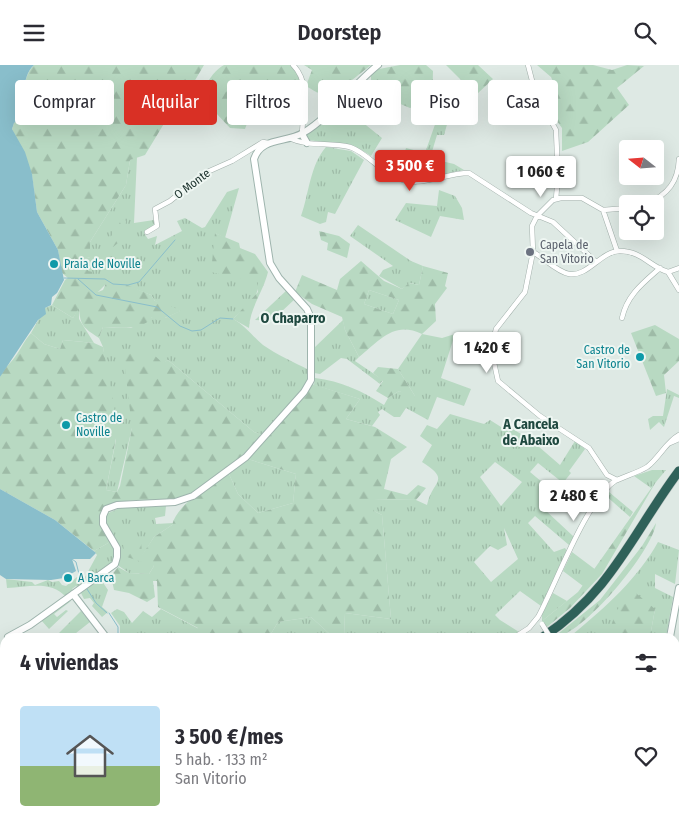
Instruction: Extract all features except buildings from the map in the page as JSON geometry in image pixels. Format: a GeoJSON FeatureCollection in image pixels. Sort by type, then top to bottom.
{"type":"FeatureCollection","features":[{"type":"Feature","properties":{"kind":"highway"},"geometry":{"type":"LineString","coordinates":[[568,619],[610,571],[656,494],[679,462]]}},
{"type":"Feature","properties":{"kind":"highway"},"geometry":{"type":"LineString","coordinates":[[548,633],[568,619],[604,583],[679,471]]}},
{"type":"Feature","properties":{"kind":"highway"},"geometry":{"type":"LineString","coordinates":[[604,583],[611,580],[679,481]]}},
{"type":"Feature","properties":{"kind":"street"},"geometry":{"type":"LineString","coordinates":[[293,65],[302,77],[304,85],[302,134],[307,143]]}},
{"type":"Feature","properties":{"kind":"street"},"geometry":{"type":"LineString","coordinates":[[255,156],[249,151],[263,142],[268,143],[302,134],[378,65]]}},
{"type":"Feature","properties":{"kind":"street"},"geometry":{"type":"LineString","coordinates":[[528,65],[535,92],[556,130],[558,176],[556,199]]}},
{"type":"Feature","properties":{"kind":"street"},"geometry":{"type":"LineString","coordinates":[[290,138],[307,143],[352,148],[390,175],[408,182],[429,181],[458,173],[469,173],[537,216],[553,222],[595,261]]}},
{"type":"Feature","properties":{"kind":"street"},"geometry":{"type":"LineString","coordinates":[[22,633],[116,560],[116,546],[103,524],[103,516],[106,509],[117,505],[175,502],[193,496],[246,457],[304,392],[311,380],[311,318],[307,309],[279,278],[270,263],[254,164],[255,156],[259,149],[268,143]]}},
{"type":"Feature","properties":{"kind":"street","name":"O Monte"},"geometry":{"type":"LineString","coordinates":[[146,232],[157,226],[155,209],[170,201],[205,173],[249,151]]}},
{"type":"Feature","properties":{"kind":"street"},"geometry":{"type":"LineString","coordinates":[[662,195],[673,185],[678,174],[679,159]]}},
{"type":"Feature","properties":{"kind":"street"},"geometry":{"type":"LineString","coordinates":[[617,480],[607,475],[589,448],[540,416],[498,381],[491,349],[492,337],[496,329],[525,292],[533,252],[532,226],[537,216],[556,199],[582,198],[603,210],[619,209]]}},
{"type":"Feature","properties":{"kind":"street"},"geometry":{"type":"LineString","coordinates":[[603,210],[617,251]]}},
{"type":"Feature","properties":{"kind":"street"},"geometry":{"type":"LineString","coordinates":[[533,252],[562,272],[570,274],[586,269],[595,261],[617,251],[637,254],[668,272],[679,290]]}},
{"type":"Feature","properties":{"kind":"street"},"geometry":{"type":"LineString","coordinates":[[622,318],[625,304],[638,287],[660,268]]}},
{"type":"Feature","properties":{"kind":"street"},"geometry":{"type":"LineString","coordinates":[[668,272],[679,268]]}},
{"type":"Feature","properties":{"kind":"street"},"geometry":{"type":"LineString","coordinates":[[521,633],[529,628],[538,617],[578,532],[601,495],[617,480],[648,466],[679,435]]}},
{"type":"Feature","properties":{"kind":"street"},"geometry":{"type":"LineString","coordinates":[[669,443],[679,439]]}},
{"type":"Feature","properties":{"kind":"street"},"geometry":{"type":"LineString","coordinates":[[671,633],[679,588]]}},
{"type":"Feature","properties":{"kind":"street"},"geometry":{"type":"LineString","coordinates":[[73,594],[103,633]]}},
{"type":"Feature","properties":{"kind":"street"},"geometry":{"type":"LineString","coordinates":[[538,617],[548,633]]}},
{"type":"Feature","properties":{"kind":"green space"},"geometry":{"type":"Polygon","coordinates":[[[34,65],[204,65],[195,80],[124,80],[124,125],[163,125],[145,155],[130,160],[126,185],[90,242],[90,257],[84,259],[82,263],[88,266],[88,271],[93,272],[92,276],[88,278],[96,282],[98,292],[103,290],[107,281],[113,279],[151,295],[155,301],[163,302],[181,311],[158,321],[152,317],[147,322],[136,327],[103,327],[99,338],[82,323],[79,308],[73,318],[52,305],[65,280],[68,278],[62,273],[58,250],[37,212],[32,175],[12,129],[15,122],[15,125],[114,125],[114,80],[26,80],[34,65]]]}},
{"type":"Feature","properties":{"kind":"green space"},"geometry":{"type":"Polygon","coordinates":[[[224,65],[291,65],[305,80],[227,80],[227,125],[217,114],[217,80],[209,80],[224,65]]]}},
{"type":"Feature","properties":{"kind":"green space"},"geometry":{"type":"Polygon","coordinates":[[[304,65],[371,65],[351,80],[318,80],[318,92],[308,87],[312,70],[304,65]]]}},
{"type":"Feature","properties":{"kind":"green space"},"geometry":{"type":"Polygon","coordinates":[[[400,65],[426,65],[433,71],[433,80],[411,80],[410,108],[401,104],[401,80],[371,80],[371,74],[379,69],[400,65]]]}},
{"type":"Feature","properties":{"kind":"green space"},"geometry":{"type":"Polygon","coordinates":[[[446,65],[478,65],[493,79],[488,80],[488,84],[478,93],[478,80],[461,80],[446,65]]]}},
{"type":"Feature","properties":{"kind":"green space"},"geometry":{"type":"Polygon","coordinates":[[[537,65],[593,65],[612,70],[627,65],[644,66],[617,88],[629,105],[588,142],[562,151],[562,128],[558,123],[558,80],[552,80],[537,65]]]}},
{"type":"Feature","properties":{"kind":"green space"},"geometry":{"type":"Polygon","coordinates":[[[318,122],[318,125],[366,125],[382,138],[371,156],[355,147],[341,143],[309,140],[306,133],[318,122]]]}},
{"type":"Feature","properties":{"kind":"green space"},"geometry":{"type":"Polygon","coordinates":[[[227,125],[246,125],[245,129],[230,128],[227,125]]]}},
{"type":"Feature","properties":{"kind":"green space"},"geometry":{"type":"Polygon","coordinates":[[[435,125],[447,125],[444,135],[437,135],[431,155],[433,159],[454,164],[464,170],[424,179],[398,177],[406,148],[425,153],[435,125]]]}},
{"type":"Feature","properties":{"kind":"green space"},"geometry":{"type":"Polygon","coordinates":[[[326,147],[351,151],[364,160],[335,214],[328,212],[326,222],[320,224],[301,216],[316,162],[326,147]]]}},
{"type":"Feature","properties":{"kind":"green space"},"geometry":{"type":"Polygon","coordinates":[[[137,157],[134,223],[154,220],[155,224],[144,233],[148,239],[157,236],[155,245],[182,231],[177,221],[185,218],[202,228],[205,227],[227,192],[239,188],[225,238],[215,233],[254,280],[258,280],[258,286],[251,302],[233,319],[268,349],[309,370],[307,379],[298,397],[262,435],[254,432],[168,360],[162,364],[132,428],[117,492],[106,490],[116,440],[103,347],[99,338],[103,327],[131,328],[152,317],[165,318],[180,311],[155,301],[151,295],[122,284],[106,284],[98,292],[87,278],[88,271],[82,263],[84,259],[90,257],[90,242],[126,185],[130,160],[137,157]]]}},
{"type":"Feature","properties":{"kind":"green space"},"geometry":{"type":"Polygon","coordinates":[[[439,190],[455,196],[462,208],[464,220],[440,216],[431,237],[395,220],[406,203],[437,206],[439,190]]]}},
{"type":"Feature","properties":{"kind":"green space"},"geometry":{"type":"Polygon","coordinates":[[[122,219],[126,221],[123,239],[113,247],[105,246],[122,219]]]}},
{"type":"Feature","properties":{"kind":"green space"},"geometry":{"type":"Polygon","coordinates":[[[358,225],[411,261],[423,266],[419,285],[410,283],[402,289],[379,276],[383,270],[393,266],[350,236],[358,225]]]}},
{"type":"Feature","properties":{"kind":"green space"},"geometry":{"type":"Polygon","coordinates":[[[319,231],[339,236],[350,244],[347,258],[327,250],[328,243],[321,240],[319,231]]]}},
{"type":"Feature","properties":{"kind":"green space"},"geometry":{"type":"Polygon","coordinates":[[[215,233],[239,243],[240,248],[255,254],[268,272],[254,307],[249,328],[233,319],[258,292],[258,280],[249,281],[211,272],[215,233]]]}},
{"type":"Feature","properties":{"kind":"green space"},"geometry":{"type":"Polygon","coordinates":[[[361,261],[384,281],[402,289],[409,283],[419,285],[423,266],[448,273],[445,286],[447,288],[435,304],[436,321],[422,334],[403,329],[387,334],[359,357],[345,330],[342,317],[312,304],[295,292],[302,275],[337,290],[340,279],[361,261]],[[369,290],[364,304],[393,314],[399,300],[369,290]]]}},
{"type":"Feature","properties":{"kind":"green space"},"geometry":{"type":"Polygon","coordinates":[[[287,290],[295,299],[280,313],[275,321],[255,320],[287,290]]]}},
{"type":"Feature","properties":{"kind":"green space"},"geometry":{"type":"Polygon","coordinates":[[[369,290],[399,300],[393,314],[364,304],[369,290]]]}},
{"type":"Feature","properties":{"kind":"green space"},"geometry":{"type":"Polygon","coordinates":[[[52,305],[73,318],[79,306],[79,319],[94,343],[63,340],[60,349],[44,344],[31,333],[45,308],[52,305]]]}},
{"type":"Feature","properties":{"kind":"green space"},"geometry":{"type":"Polygon","coordinates":[[[343,320],[345,330],[359,357],[355,361],[383,380],[380,384],[347,359],[341,358],[320,374],[314,373],[314,348],[343,320]]]}},
{"type":"Feature","properties":{"kind":"green space"},"geometry":{"type":"Polygon","coordinates":[[[655,325],[679,339],[679,361],[664,375],[666,393],[656,396],[631,333],[655,325]]]}},
{"type":"Feature","properties":{"kind":"green space"},"geometry":{"type":"Polygon","coordinates":[[[31,333],[44,344],[60,349],[63,340],[94,343],[103,347],[118,428],[106,490],[117,492],[120,486],[132,428],[123,351],[149,353],[158,358],[162,363],[168,360],[254,432],[262,435],[226,470],[194,493],[175,499],[118,502],[109,505],[103,510],[100,522],[110,542],[94,551],[55,520],[0,489],[0,377],[31,333]]]}},
{"type":"Feature","properties":{"kind":"green space"},"geometry":{"type":"Polygon","coordinates":[[[422,334],[442,338],[455,334],[441,378],[471,389],[464,406],[437,397],[428,420],[406,408],[400,417],[394,417],[382,409],[378,412],[380,415],[372,426],[346,419],[360,399],[314,385],[315,378],[342,384],[368,395],[384,405],[388,398],[399,391],[415,396],[398,369],[422,334]]]}},
{"type":"Feature","properties":{"kind":"green space"},"geometry":{"type":"Polygon","coordinates":[[[378,367],[398,369],[415,396],[414,398],[399,391],[388,398],[376,391],[383,381],[373,373],[378,367]]]}},
{"type":"Feature","properties":{"kind":"green space"},"geometry":{"type":"Polygon","coordinates":[[[312,384],[360,399],[346,419],[375,427],[407,447],[391,459],[384,489],[407,495],[418,485],[426,488],[416,500],[374,499],[374,511],[382,515],[391,619],[345,613],[344,633],[329,633],[311,617],[278,622],[271,633],[194,633],[198,628],[158,607],[157,581],[153,581],[155,597],[147,602],[129,593],[114,590],[111,576],[118,567],[129,573],[149,574],[154,566],[124,556],[123,540],[141,540],[142,555],[154,537],[172,525],[176,516],[188,502],[229,474],[238,494],[258,513],[293,503],[296,474],[248,459],[307,393],[312,384]]]}},
{"type":"Feature","properties":{"kind":"green space"},"geometry":{"type":"Polygon","coordinates":[[[667,389],[679,395],[679,398],[674,396],[664,427],[659,422],[650,430],[648,419],[653,416],[663,416],[667,389]]]}},
{"type":"Feature","properties":{"kind":"green space"},"geometry":{"type":"Polygon","coordinates":[[[450,414],[484,424],[490,420],[509,432],[511,428],[531,440],[560,465],[575,441],[585,449],[563,483],[538,463],[530,472],[554,492],[544,509],[573,536],[573,540],[569,545],[535,516],[528,523],[554,552],[565,548],[567,551],[541,606],[520,591],[495,615],[519,632],[517,633],[344,633],[345,613],[391,619],[382,515],[374,511],[374,499],[416,500],[427,505],[438,477],[431,468],[422,462],[432,445],[420,436],[427,425],[437,429],[450,414]],[[495,462],[480,477],[501,506],[522,482],[495,462]],[[504,528],[507,545],[498,550],[490,546],[474,562],[491,582],[518,559],[504,528]]]}},
{"type":"Feature","properties":{"kind":"green space"},"geometry":{"type":"Polygon","coordinates":[[[248,459],[296,474],[293,503],[258,513],[238,494],[229,474],[248,459]]]}},
{"type":"Feature","properties":{"kind":"green space"},"geometry":{"type":"Polygon","coordinates":[[[652,470],[666,470],[651,488],[634,476],[652,470]]]}},
{"type":"Feature","properties":{"kind":"green space"},"geometry":{"type":"Polygon","coordinates":[[[657,480],[602,574],[570,608],[547,627],[542,621],[578,592],[657,480]]]}},
{"type":"Feature","properties":{"kind":"green space"},"geometry":{"type":"Polygon","coordinates":[[[609,492],[633,512],[630,517],[605,495],[609,492]]]}},
{"type":"Feature","properties":{"kind":"green space"},"geometry":{"type":"Polygon","coordinates":[[[166,506],[165,516],[155,518],[156,524],[173,523],[154,537],[142,556],[154,566],[149,574],[129,573],[116,564],[121,549],[106,522],[106,514],[120,508],[166,506]]]}},
{"type":"Feature","properties":{"kind":"green space"},"geometry":{"type":"Polygon","coordinates":[[[656,523],[643,552],[614,590],[581,623],[566,633],[559,633],[600,600],[642,546],[656,523]]]}},
{"type":"Feature","properties":{"kind":"green space"},"geometry":{"type":"Polygon","coordinates":[[[110,542],[115,552],[111,564],[78,588],[76,586],[72,589],[74,592],[66,597],[53,588],[46,586],[7,588],[6,579],[32,582],[35,585],[48,580],[52,582],[59,581],[62,585],[66,586],[77,577],[84,579],[97,555],[94,551],[110,542]]]}},
{"type":"Feature","properties":{"kind":"green space"},"geometry":{"type":"Polygon","coordinates":[[[658,542],[679,550],[675,584],[655,574],[655,588],[673,597],[667,633],[651,633],[655,609],[613,633],[574,633],[631,580],[658,542]]]}},
{"type":"Feature","properties":{"kind":"green space"},"geometry":{"type":"Polygon","coordinates":[[[572,552],[596,570],[583,586],[563,571],[572,552]]]}},
{"type":"Feature","properties":{"kind":"green space"},"geometry":{"type":"Polygon","coordinates":[[[100,578],[108,590],[102,607],[108,612],[102,617],[92,606],[94,603],[90,598],[84,599],[81,593],[100,578]]]}},
{"type":"Feature","properties":{"kind":"green space"},"geometry":{"type":"Polygon","coordinates":[[[631,589],[655,609],[651,633],[608,633],[616,612],[631,589]]]}},
{"type":"Feature","properties":{"kind":"green space"},"geometry":{"type":"Polygon","coordinates":[[[553,593],[567,601],[542,621],[542,614],[553,593]]]}},
{"type":"Feature","properties":{"kind":"green space"},"geometry":{"type":"Polygon","coordinates":[[[71,601],[54,614],[57,617],[66,610],[68,611],[49,629],[41,620],[66,602],[71,601]]]}},
{"type":"Feature","properties":{"kind":"green space"},"geometry":{"type":"Polygon","coordinates":[[[117,609],[124,612],[132,623],[143,611],[152,617],[161,609],[199,629],[195,633],[120,633],[120,626],[111,613],[117,609]]]}},
{"type":"Feature","properties":{"kind":"green space"},"geometry":{"type":"Polygon","coordinates":[[[81,611],[90,622],[76,633],[59,633],[81,611]]]}},
{"type":"Feature","properties":{"kind":"green space"},"geometry":{"type":"Polygon","coordinates":[[[311,617],[329,633],[271,633],[278,622],[311,617]]]}},
{"type":"Feature","properties":{"kind":"water"},"geometry":{"type":"Polygon","coordinates":[[[0,65],[34,65],[26,80],[15,80],[15,122],[12,129],[25,152],[32,174],[37,212],[58,250],[64,280],[57,293],[52,297],[51,305],[45,308],[46,314],[38,320],[0,377],[0,65]]]}},
{"type":"Feature","properties":{"kind":"water"},"geometry":{"type":"Polygon","coordinates":[[[0,489],[55,520],[96,553],[90,559],[72,559],[76,571],[64,578],[51,580],[6,579],[0,575],[0,489]]]}},
{"type":"Feature","properties":{"kind":"waterway"},"geometry":{"type":"LineString","coordinates":[[64,278],[105,279],[113,284],[128,285],[139,282],[175,240]]}},
{"type":"Feature","properties":{"kind":"waterway"},"geometry":{"type":"LineString","coordinates":[[78,279],[96,295],[157,307],[180,326],[192,331],[201,330],[220,318],[233,319]]}},
{"type":"Feature","properties":{"kind":"waterway"},"geometry":{"type":"LineString","coordinates":[[72,559],[76,562],[80,578],[84,583]]}},
{"type":"Feature","properties":{"kind":"waterway"},"geometry":{"type":"LineString","coordinates":[[87,589],[96,603],[107,613]]}},
{"type":"Feature","properties":{"kind":"waterway"},"geometry":{"type":"LineString","coordinates":[[109,613],[118,627],[118,633]]}},
{"type":"Feature","properties":{"kind":"place","name":"Capela de San Vitorio"},"geometry":{"type":"Point","coordinates":[530,252]}},
{"type":"Feature","properties":{"kind":"place","name":"Praia de Noville"},"geometry":{"type":"Point","coordinates":[54,264]}},
{"type":"Feature","properties":{"kind":"place","name":"Castro de San Vitorio"},"geometry":{"type":"Point","coordinates":[640,357]}},
{"type":"Feature","properties":{"kind":"place","name":"Castro de Noville"},"geometry":{"type":"Point","coordinates":[66,425]}},
{"type":"Feature","properties":{"kind":"place","name":"A Barca"},"geometry":{"type":"Point","coordinates":[68,578]}},
{"type":"Feature","properties":{"kind":"district","name":"O Chaparro"},"geometry":{"type":"Point","coordinates":[293,318]}},
{"type":"Feature","properties":{"kind":"district","name":"A Cancela de Abaixo"},"geometry":{"type":"Point","coordinates":[531,432]}}]}
